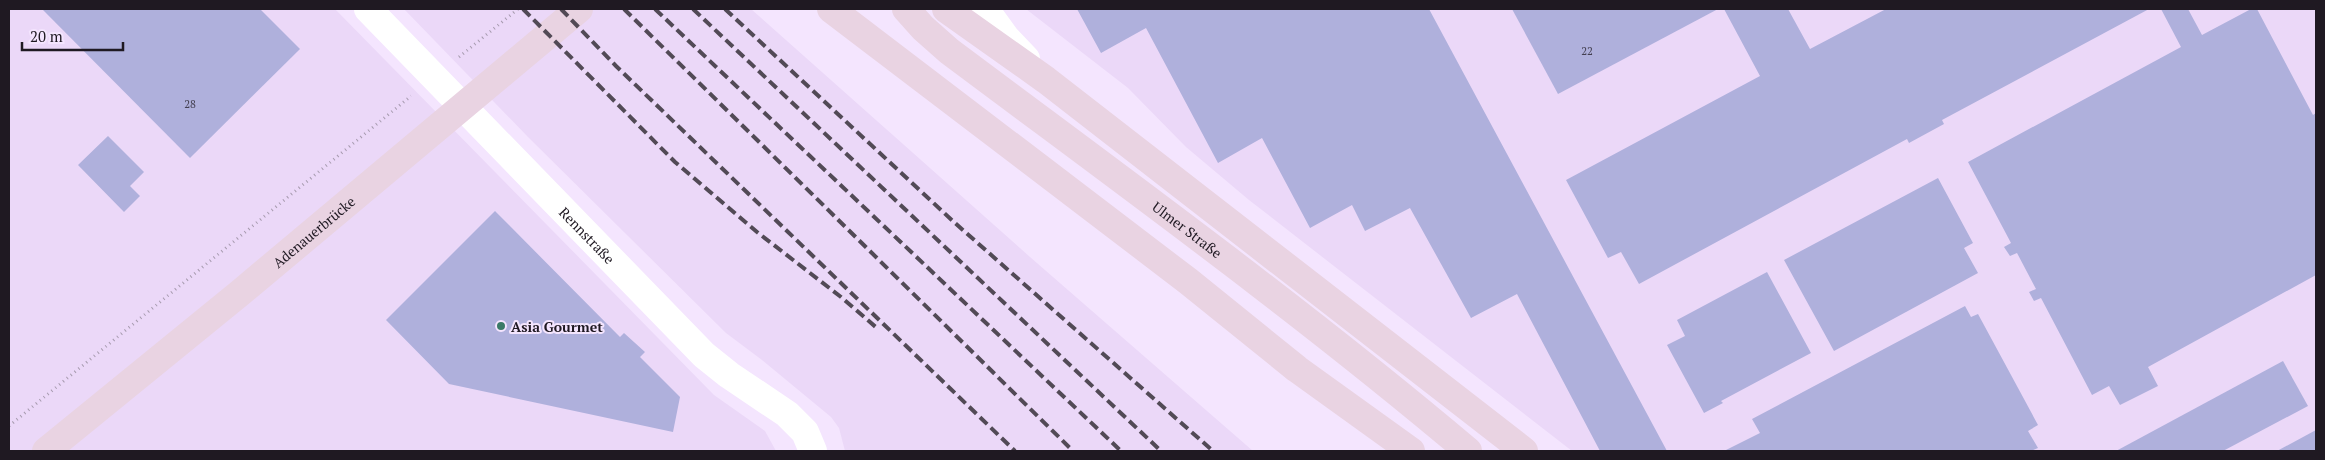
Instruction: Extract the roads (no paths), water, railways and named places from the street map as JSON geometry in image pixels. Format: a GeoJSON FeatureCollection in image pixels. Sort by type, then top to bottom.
{"type":"FeatureCollection","features":[{"type":"Feature","properties":{"kind":"main road"},"geometry":{"type":"LineString","coordinates":[[831,9],[1188,281],[1298,369],[1411,451]]}},
{"type":"Feature","properties":{"kind":"main road","name":"Ulmer Straße"},"geometry":{"type":"LineString","coordinates":[[906,9],[923,28],[949,51],[1225,258],[1468,451]]}},
{"type":"Feature","properties":{"kind":"main road"},"geometry":{"type":"LineString","coordinates":[[946,9],[1046,80],[1524,451]]}},
{"type":"Feature","properties":{"kind":"main road","name":"Adenauerbrücke"},"geometry":{"type":"LineString","coordinates":[[46,451],[580,12]]}},
{"type":"Feature","properties":{"kind":"street","name":"Rennstraße"},"geometry":{"type":"LineString","coordinates":[[368,9],[704,355],[729,375],[787,414],[805,432],[813,451]]}},
{"type":"Feature","properties":{"kind":"street"},"geometry":{"type":"LineString","coordinates":[[985,9],[1006,38],[1046,80]]}},
{"type":"Feature","properties":{"kind":"railway"},"geometry":{"type":"LineString","coordinates":[[523,9],[675,162],[757,232],[841,297],[878,329]]}},
{"type":"Feature","properties":{"kind":"railway"},"geometry":{"type":"LineString","coordinates":[[561,9],[616,66],[1015,451]]}},
{"type":"Feature","properties":{"kind":"railway"},"geometry":{"type":"LineString","coordinates":[[624,9],[1073,451]]}},
{"type":"Feature","properties":{"kind":"railway"},"geometry":{"type":"LineString","coordinates":[[655,9],[1121,451]]}},
{"type":"Feature","properties":{"kind":"railway"},"geometry":{"type":"LineString","coordinates":[[693,9],[1161,451]]}},
{"type":"Feature","properties":{"kind":"railway"},"geometry":{"type":"LineString","coordinates":[[725,9],[955,223],[1213,451]]}},
{"type":"Feature","properties":{"kind":"place","name":"Asia Gourmet"},"geometry":{"type":"Point","coordinates":[501,326]}}]}
